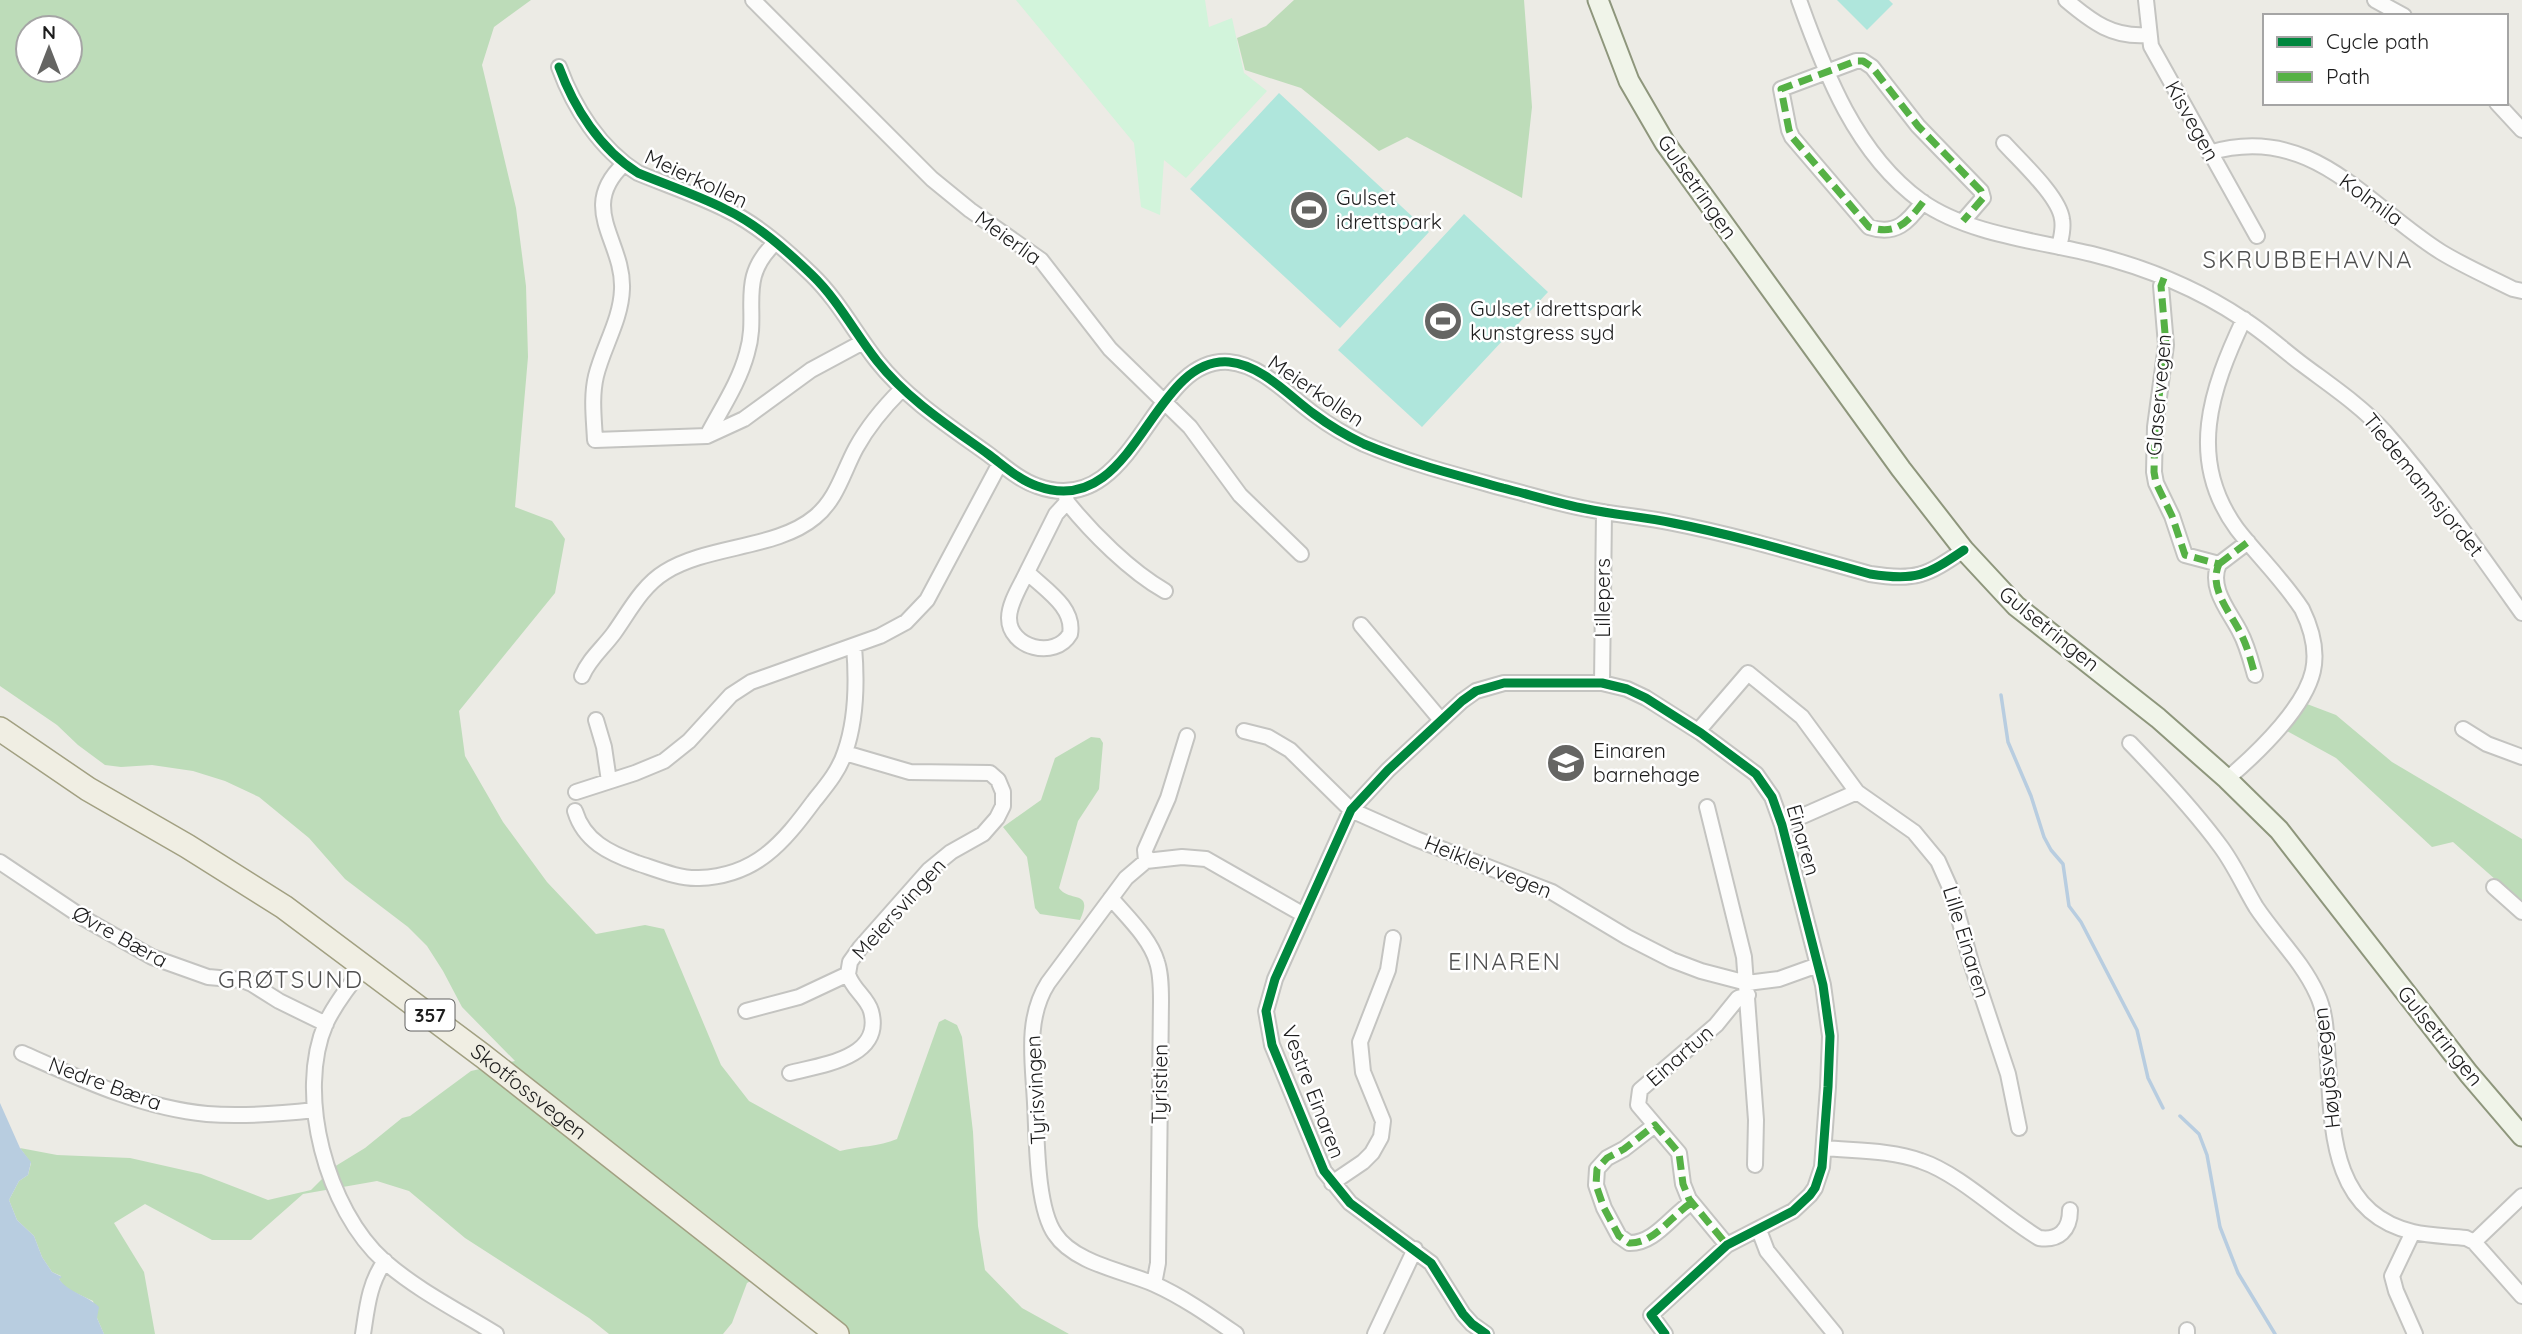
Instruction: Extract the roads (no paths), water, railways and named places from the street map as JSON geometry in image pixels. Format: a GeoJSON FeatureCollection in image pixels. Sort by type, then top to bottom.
{"type":"FeatureCollection","features":[{"type":"Feature","properties":{"kind":"main road","name":"Skotfossvegen"},"geometry":{"type":"LineString","coordinates":[[0,729],[77,783],[239,876],[365,966],[714,1235],[837,1334]]}},
{"type":"Feature","properties":{"kind":"street","name":"Meierlia"},"geometry":{"type":"LineString","coordinates":[[753,0],[939,185],[1041,260],[1110,349],[1203,442],[1245,501],[1301,554]]}},
{"type":"Feature","properties":{"kind":"street","name":"Gulsetringen"},"geometry":{"type":"LineString","coordinates":[[1598,0],[1629,81],[1665,143],[1893,458],[1964,550],[2015,606],[2116,682],[2227,779],[2279,830],[2469,1074],[2522,1136]]}},
{"type":"Feature","properties":{"kind":"street"},"geometry":{"type":"LineString","coordinates":[[1799,0],[1827,71],[1853,123],[1874,155],[1903,186],[1923,202],[1963,221],[2010,236],[2128,264],[2164,278],[2244,319],[2214,391],[2208,419],[2214,477],[2220,497],[2237,528],[2302,609],[2313,637],[2314,670],[2312,681],[2300,704],[2254,757],[2227,779]]}},
{"type":"Feature","properties":{"kind":"street"},"geometry":{"type":"LineString","coordinates":[[2066,0],[2091,22],[2109,30],[2124,35],[2148,35]]}},
{"type":"Feature","properties":{"kind":"street","name":"Kisvegen"},"geometry":{"type":"LineString","coordinates":[[2146,0],[2148,35],[2160,64],[2257,236]]}},
{"type":"Feature","properties":{"kind":"street"},"geometry":{"type":"LineString","coordinates":[[2375,0],[2400,14]]}},
{"type":"Feature","properties":{"kind":"street"},"geometry":{"type":"LineString","coordinates":[[1923,202],[1902,227],[1891,230],[1869,227],[1792,137],[1781,89],[1856,61],[1863,61],[1872,67],[1918,126],[1982,191],[1983,198],[1980,203],[1963,221]]}},
{"type":"Feature","properties":{"kind":"street","name":"Meierkollen"},"geometry":{"type":"LineString","coordinates":[[559,67],[565,84],[585,120],[624,164],[638,173],[729,211],[775,243],[813,276],[830,295],[863,342],[902,389],[1000,463],[1036,486],[1066,496],[1116,466],[1190,373],[1201,366],[1223,362],[1235,363],[1266,376],[1315,415],[1362,443],[1436,469],[1550,500],[1706,530],[1889,577],[1915,577],[1926,574],[1964,550]]}},
{"type":"Feature","properties":{"kind":"street"},"geometry":{"type":"LineString","coordinates":[[2499,105],[2522,130]]}},
{"type":"Feature","properties":{"kind":"street"},"geometry":{"type":"LineString","coordinates":[[2004,144],[2039,181],[2061,212],[2062,233],[2059,247]]}},
{"type":"Feature","properties":{"kind":"street","name":"Kolmila"},"geometry":{"type":"LineString","coordinates":[[2209,153],[2242,145],[2262,145],[2305,157],[2363,192],[2440,251],[2513,289],[2522,291]]}},
{"type":"Feature","properties":{"kind":"street","name":"Meierkollen"},"geometry":{"type":"LineString","coordinates":[[624,164],[611,179],[603,204],[606,227],[619,265],[622,288],[617,318],[596,375],[593,391],[595,440],[707,436]]}},
{"type":"Feature","properties":{"kind":"street"},"geometry":{"type":"LineString","coordinates":[[707,436],[741,372],[750,343],[754,271],[759,260],[775,243]]}},
{"type":"Feature","properties":{"kind":"street","name":"Glaservegen"},"geometry":{"type":"LineString","coordinates":[[2164,278],[2161,286],[2166,345],[2155,427],[2154,472],[2185,555],[2219,564]]}},
{"type":"Feature","properties":{"kind":"street","name":"Tiedemannsjordet"},"geometry":{"type":"LineString","coordinates":[[2244,319],[2347,396],[2383,430],[2460,527],[2522,613]]}},
{"type":"Feature","properties":{"kind":"street"},"geometry":{"type":"LineString","coordinates":[[707,436],[744,419],[811,370],[863,342]]}},
{"type":"Feature","properties":{"kind":"street"},"geometry":{"type":"LineString","coordinates":[[582,676],[589,661],[613,635],[646,588],[664,572],[705,556],[792,530],[816,516],[832,498],[863,435],[902,389]]}},
{"type":"Feature","properties":{"kind":"street"},"geometry":{"type":"LineString","coordinates":[[576,792],[652,767],[674,754],[740,688],[900,626],[927,600],[1000,463]]}},
{"type":"Feature","properties":{"kind":"street"},"geometry":{"type":"LineString","coordinates":[[1027,572],[1058,601],[1070,617],[1070,634],[1057,647],[1043,649],[1019,639],[1010,627],[1010,608],[1027,572],[1066,496],[1084,523],[1147,579],[1166,591]]}},
{"type":"Feature","properties":{"kind":"street","name":"Lillepers"},"geometry":{"type":"LineString","coordinates":[[1602,683],[1604,512]]}},
{"type":"Feature","properties":{"kind":"street"},"geometry":{"type":"LineString","coordinates":[[2248,542],[2219,564],[2216,571],[2221,598],[2244,640],[2255,675]]}},
{"type":"Feature","properties":{"kind":"street"},"geometry":{"type":"LineString","coordinates":[[1361,625],[1440,719]]}},
{"type":"Feature","properties":{"kind":"street"},"geometry":{"type":"LineString","coordinates":[[575,811],[580,825],[592,841],[626,859],[695,878],[720,876],[749,866],[774,850],[832,779],[845,752],[851,732],[855,697],[854,646]]}},
{"type":"Feature","properties":{"kind":"street","name":"Lille Einaren"},"geometry":{"type":"LineString","coordinates":[[1698,731],[1748,673],[1802,717],[1857,792],[1914,832],[1938,861],[1946,876],[2008,1074],[2019,1128]]}},
{"type":"Feature","properties":{"kind":"street","name":"Einaren"},"geometry":{"type":"LineString","coordinates":[[1351,810],[1440,719],[1476,691],[1504,683],[1602,683],[1627,689],[1698,731],[1756,774],[1772,797],[1782,825],[1826,1000],[1830,1036],[1824,1148],[1819,1178],[1810,1195],[1793,1211],[1727,1245],[1651,1315],[1665,1334]]}},
{"type":"Feature","properties":{"kind":"street"},"geometry":{"type":"LineString","coordinates":[[596,720],[604,747],[609,781]]}},
{"type":"Feature","properties":{"kind":"street"},"geometry":{"type":"LineString","coordinates":[[2463,729],[2487,744],[2522,757]]}},
{"type":"Feature","properties":{"kind":"street","name":"Heikleivvegen"},"geometry":{"type":"LineString","coordinates":[[1244,731],[1268,737],[1290,750],[1351,810],[1416,839],[1552,892],[1627,937],[1672,960],[1747,989]]}},
{"type":"Feature","properties":{"kind":"street"},"geometry":{"type":"LineString","coordinates":[[1187,736],[1168,798],[1145,850],[1146,861],[1182,857],[1206,859],[1304,915]]}},
{"type":"Feature","properties":{"kind":"street","name":"Høyåsvegen"},"geometry":{"type":"LineString","coordinates":[[2130,743],[2222,848],[2255,906],[2309,977],[2323,1007],[2335,1148],[2345,1177],[2357,1196],[2376,1215],[2413,1232],[2466,1238],[2474,1242]]}},
{"type":"Feature","properties":{"kind":"street","name":"Meiersvingen"},"geometry":{"type":"LineString","coordinates":[[790,1073],[851,1056],[861,1049],[871,1031],[871,1011],[848,974],[850,962],[929,870],[950,852],[983,834],[1001,812],[1003,792],[998,780],[990,772],[910,772],[845,752]]}},
{"type":"Feature","properties":{"kind":"street"},"geometry":{"type":"LineString","coordinates":[[1782,825],[1857,792]]}},
{"type":"Feature","properties":{"kind":"street"},"geometry":{"type":"LineString","coordinates":[[1707,807],[1744,957],[1756,1120],[1755,1165]]}},
{"type":"Feature","properties":{"kind":"street","name":"Vestre Einaren"},"geometry":{"type":"LineString","coordinates":[[1351,810],[1270,992],[1266,1020],[1272,1045],[1313,1148],[1332,1183],[1368,1218],[1431,1263],[1463,1314],[1486,1334]]}},
{"type":"Feature","properties":{"kind":"street","name":"Tyrisvingen"},"geometry":{"type":"LineString","coordinates":[[1146,861],[1126,878],[1048,983],[1033,1016],[1034,1078],[1042,1195],[1050,1226],[1067,1247],[1096,1262],[1154,1284],[1237,1334]]}},
{"type":"Feature","properties":{"kind":"street","name":"Øvre Bæra"},"geometry":{"type":"LineString","coordinates":[[0,862],[85,919],[152,957],[208,976],[253,984],[279,1001],[326,1024]]}},
{"type":"Feature","properties":{"kind":"street"},"geometry":{"type":"LineString","coordinates":[[2494,887],[2522,912]]}},
{"type":"Feature","properties":{"kind":"street","name":"Tyristien"},"geometry":{"type":"LineString","coordinates":[[1111,898],[1155,955],[1160,974],[1158,1238],[1154,1284]]}},
{"type":"Feature","properties":{"kind":"street","name":"Vestre Einaren"},"geometry":{"type":"LineString","coordinates":[[1332,1183],[1363,1162],[1381,1137],[1383,1121],[1363,1072],[1360,1042],[1388,970],[1393,938]]}},
{"type":"Feature","properties":{"kind":"street"},"geometry":{"type":"LineString","coordinates":[[1747,989],[1818,965]]}},
{"type":"Feature","properties":{"kind":"street"},"geometry":{"type":"LineString","coordinates":[[365,966],[349,986],[326,1024],[314,1080],[315,1110],[333,1182],[355,1225],[385,1261],[496,1334]]}},
{"type":"Feature","properties":{"kind":"street","name":"Meiersvingen"},"geometry":{"type":"LineString","coordinates":[[746,1011],[799,996],[848,974]]}},
{"type":"Feature","properties":{"kind":"street","name":"Einartun"},"geometry":{"type":"LineString","coordinates":[[1727,1245],[1691,1203],[1684,1184],[1679,1153],[1638,1105],[1640,1090],[1716,1025],[1747,989]]}},
{"type":"Feature","properties":{"kind":"street","name":"Nedre Bæra"},"geometry":{"type":"LineString","coordinates":[[22,1053],[110,1090],[173,1108],[206,1114],[236,1115],[315,1110]]}},
{"type":"Feature","properties":{"kind":"street"},"geometry":{"type":"LineString","coordinates":[[1655,1125],[1624,1149],[1606,1158],[1597,1169],[1596,1185],[1610,1222],[1623,1241],[1641,1242],[1691,1203]]}},
{"type":"Feature","properties":{"kind":"street"},"geometry":{"type":"LineString","coordinates":[[1824,1148],[1889,1154],[1922,1161],[1957,1181],[2039,1238],[2048,1240],[2064,1232],[2070,1218],[2070,1210]]}},
{"type":"Feature","properties":{"kind":"street"},"geometry":{"type":"LineString","coordinates":[[2522,1196],[2474,1242],[2522,1296]]}},
{"type":"Feature","properties":{"kind":"street"},"geometry":{"type":"LineString","coordinates":[[1759,1230],[1767,1251],[1835,1334]]}},
{"type":"Feature","properties":{"kind":"street"},"geometry":{"type":"LineString","coordinates":[[2413,1232],[2392,1276],[2415,1334]]}},
{"type":"Feature","properties":{"kind":"street"},"geometry":{"type":"LineString","coordinates":[[1376,1334],[1415,1249]]}},
{"type":"Feature","properties":{"kind":"street"},"geometry":{"type":"LineString","coordinates":[[363,1334],[370,1292],[385,1261]]}},
{"type":"Feature","properties":{"kind":"waterway"},"geometry":{"type":"LineString","coordinates":[[2001,695],[2008,742],[2031,796],[2044,837],[2063,864],[2069,906],[2081,922],[2137,1030],[2148,1078],[2163,1108]]}},
{"type":"Feature","properties":{"kind":"waterway"},"geometry":{"type":"LineString","coordinates":[[2180,1116],[2199,1134],[2207,1155],[2220,1227],[2238,1273],[2275,1334]]}},
{"type":"Feature","properties":{"kind":"place","name":"Gulset idrettspark"},"geometry":{"type":"Point","coordinates":[1309,210]}},
{"type":"Feature","properties":{"kind":"place","name":"Gulset idrettspark kunstgress syd"},"geometry":{"type":"Point","coordinates":[1443,321]}},
{"type":"Feature","properties":{"kind":"place","name":"Einaren barnehage"},"geometry":{"type":"Point","coordinates":[1566,763]}},
{"type":"Feature","properties":{"kind":"district","name":"SKRUBBEHAVNA"},"geometry":{"type":"Point","coordinates":[2308,260]}},
{"type":"Feature","properties":{"kind":"district","name":"EINAREN"},"geometry":{"type":"Point","coordinates":[1505,962]}},
{"type":"Feature","properties":{"kind":"district","name":"GRØTSUND"},"geometry":{"type":"Point","coordinates":[291,980]}}]}
